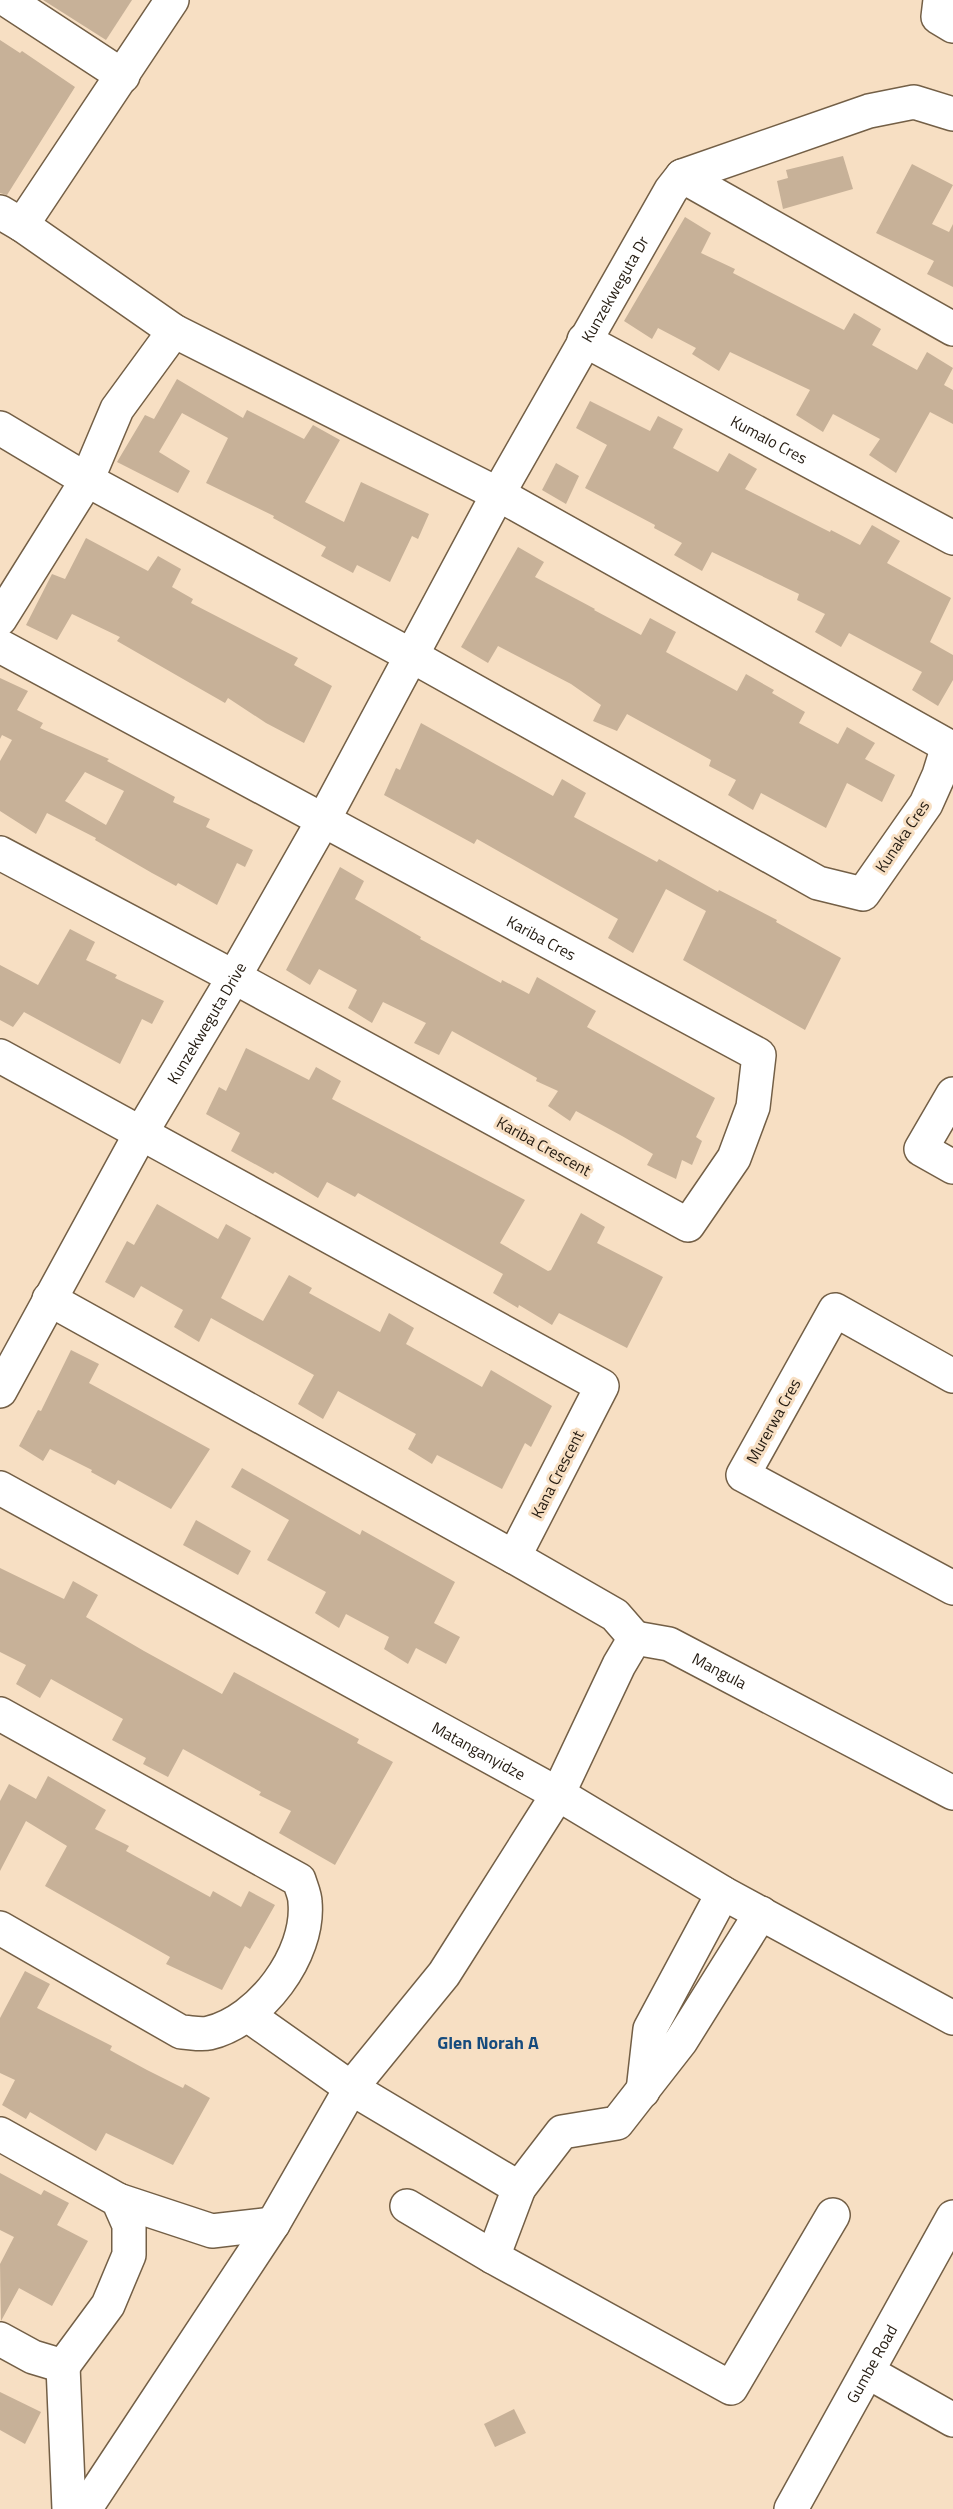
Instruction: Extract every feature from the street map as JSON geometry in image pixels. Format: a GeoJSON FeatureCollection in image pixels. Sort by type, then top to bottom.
{"type":"FeatureCollection","features":[{"type":"Feature","properties":{"kind":"street"},"geometry":{"type":"LineString","coordinates":[[7,0],[123,76]]}},
{"type":"Feature","properties":{"kind":"street"},"geometry":{"type":"LineString","coordinates":[[172,0],[123,76],[11,218],[174,331],[498,494]]}},
{"type":"Feature","properties":{"kind":"street"},"geometry":{"type":"LineString","coordinates":[[939,0],[938,17],[953,26]]}},
{"type":"Feature","properties":{"kind":"street"},"geometry":{"type":"LineString","coordinates":[[682,176],[869,111],[914,102],[953,114]]}},
{"type":"Feature","properties":{"kind":"street"},"geometry":{"type":"LineString","coordinates":[[682,176],[953,329]]}},
{"type":"Feature","properties":{"kind":"street","name":"Kunzekweguta Dr"},"geometry":{"type":"LineString","coordinates":[[412,656],[498,494],[584,340],[671,190],[682,176]]}},
{"type":"Feature","properties":{"kind":"street"},"geometry":{"type":"LineString","coordinates":[[0,619],[87,480],[117,409],[174,331]]}},
{"type":"Feature","properties":{"kind":"street","name":"Kumalo Cres"},"geometry":{"type":"LineString","coordinates":[[584,340],[953,538]]}},
{"type":"Feature","properties":{"kind":"street"},"geometry":{"type":"LineString","coordinates":[[0,428],[87,480],[412,656]]}},
{"type":"Feature","properties":{"kind":"street","name":"Kunaka Cres"},"geometry":{"type":"LineString","coordinates":[[412,656],[818,883],[863,894],[926,804],[939,775],[948,746],[498,494]]}},
{"type":"Feature","properties":{"kind":"street","name":"Kariba Cres"},"geometry":{"type":"LineString","coordinates":[[0,646],[759,1055]]}},
{"type":"Feature","properties":{"kind":"street","name":"Kunzekweguta Drive"},"geometry":{"type":"LineString","coordinates":[[0,1391],[141,1133],[324,819],[412,656]]}},
{"type":"Feature","properties":{"kind":"street"},"geometry":{"type":"LineString","coordinates":[[0,853],[234,977]]}},
{"type":"Feature","properties":{"kind":"street","name":"Kariba Crescent"},"geometry":{"type":"LineString","coordinates":[[234,977],[688,1225],[734,1158],[753,1107],[759,1055]]}},
{"type":"Feature","properties":{"kind":"street"},"geometry":{"type":"LineString","coordinates":[[0,1056],[141,1133]]}},
{"type":"Feature","properties":{"kind":"street"},"geometry":{"type":"LineString","coordinates":[[953,1094],[921,1149],[953,1167]]}},
{"type":"Feature","properties":{"kind":"street","name":"Kana Crescent"},"geometry":{"type":"LineString","coordinates":[[141,1133],[602,1386],[514,1557]]}},
{"type":"Feature","properties":{"kind":"street"},"geometry":{"type":"LineString","coordinates":[[49,1299],[615,1615],[635,1638],[619,1665],[558,1794],[444,1974],[351,2088],[273,2224],[85,2509]]}},
{"type":"Feature","properties":{"kind":"street","name":"Murerwa Cres"},"geometry":{"type":"LineString","coordinates":[[953,1376],[834,1310],[743,1475],[953,1588]]}},
{"type":"Feature","properties":{"kind":"street","name":"Matanganyidze"},"geometry":{"type":"LineString","coordinates":[[0,1488],[558,1794],[723,1893],[953,2018]]}},
{"type":"Feature","properties":{"kind":"street","name":"Mangula"},"geometry":{"type":"LineString","coordinates":[[635,1638],[669,1644],[953,1793]]}},
{"type":"Feature","properties":{"kind":"street"},"geometry":{"type":"LineString","coordinates":[[0,1714],[299,1880],[305,1902],[303,1932],[286,1972],[249,2016],[208,2033],[181,2032],[0,1928]]}},
{"type":"Feature","properties":{"kind":"street"},"geometry":{"type":"LineString","coordinates":[[643,2091],[650,2029],[723,1893]]}},
{"type":"Feature","properties":{"kind":"street"},"geometry":{"type":"LineString","coordinates":[[493,2257],[519,2188],[562,2132],[617,2123],[681,2041],[761,1913]]}},
{"type":"Feature","properties":{"kind":"street"},"geometry":{"type":"LineString","coordinates":[[249,2016],[351,2088],[519,2188]]}},
{"type":"Feature","properties":{"kind":"street"},"geometry":{"type":"LineString","coordinates":[[0,2134],[118,2200],[212,2231],[273,2224]]}},
{"type":"Feature","properties":{"kind":"street"},"geometry":{"type":"LineString","coordinates":[[69,2509],[63,2366],[108,2305],[129,2255],[129,2225],[118,2200]]}},
{"type":"Feature","properties":{"kind":"street"},"geometry":{"type":"LineString","coordinates":[[407,2206],[493,2257],[731,2388],[833,2215]]}},
{"type":"Feature","properties":{"kind":"street","name":"Gumbe Road"},"geometry":{"type":"LineString","coordinates":[[791,2509],[953,2217]]}},
{"type":"Feature","properties":{"kind":"street"},"geometry":{"type":"LineString","coordinates":[[0,2339],[33,2356],[63,2366]]}},
{"type":"Feature","properties":{"kind":"street"},"geometry":{"type":"LineString","coordinates":[[868,2372],[953,2420]]}},
{"type":"Feature","properties":{"kind":"building"},"geometry":{"type":"Polygon","coordinates":[[[43,0],[132,0],[106,40],[43,0]]]}},
{"type":"Feature","properties":{"kind":"building"},"geometry":{"type":"Polygon","coordinates":[[[0,40],[20,53],[22,51],[75,87],[7,195],[0,193],[0,40]]]}},
{"type":"Feature","properties":{"kind":"building"},"geometry":{"type":"Polygon","coordinates":[[[843,156],[853,189],[783,209],[777,181],[788,178],[786,170],[843,156]]]}},
{"type":"Feature","properties":{"kind":"building"},"geometry":{"type":"Polygon","coordinates":[[[912,164],[953,185],[932,224],[949,232],[953,224],[953,287],[927,274],[934,261],[876,233],[912,164]]]}},
{"type":"Feature","properties":{"kind":"building"},"geometry":{"type":"Polygon","coordinates":[[[685,217],[711,233],[701,253],[735,269],[733,273],[844,330],[854,313],[881,329],[872,345],[917,370],[927,352],[953,368],[944,385],[953,390],[953,424],[930,412],[896,473],[869,455],[880,439],[833,414],[823,432],[796,415],[810,390],[730,352],[719,371],[692,354],[696,348],[658,328],[652,339],[624,321],[685,217]]]}},
{"type":"Feature","properties":{"kind":"building"},"geometry":{"type":"Polygon","coordinates":[[[177,379],[243,418],[247,410],[304,439],[313,425],[340,440],[305,502],[344,522],[361,482],[429,514],[418,539],[412,536],[390,582],[357,565],[353,573],[321,556],[326,547],[273,518],[274,516],[206,483],[228,438],[182,413],[159,452],[190,471],[178,493],[117,462],[145,415],[154,419],[177,379]]]}},
{"type":"Feature","properties":{"kind":"building"},"geometry":{"type":"Polygon","coordinates":[[[590,401],[650,431],[658,416],[683,429],[673,448],[718,472],[729,453],[757,469],[745,489],[830,532],[831,530],[860,545],[872,525],[900,541],[887,563],[951,598],[930,642],[953,655],[953,680],[938,706],[912,690],[922,672],[849,633],[841,647],[815,632],[825,614],[797,600],[799,594],[712,552],[702,571],[674,555],[682,543],[654,528],[655,525],[585,488],[607,445],[576,428],[590,401]]]}},
{"type":"Feature","properties":{"kind":"building"},"geometry":{"type":"Polygon","coordinates":[[[556,463],[579,476],[566,504],[542,490],[556,463]]]}},
{"type":"Feature","properties":{"kind":"building"},"geometry":{"type":"Polygon","coordinates":[[[86,538],[148,571],[158,556],[181,569],[172,587],[193,599],[191,603],[298,658],[294,665],[332,686],[304,743],[266,723],[228,698],[225,703],[117,641],[120,637],[72,614],[57,640],[26,625],[52,574],[65,579],[86,538]]]}},
{"type":"Feature","properties":{"kind":"building"},"geometry":{"type":"Polygon","coordinates":[[[518,547],[544,562],[535,577],[594,610],[641,635],[650,618],[676,632],[666,652],[737,691],[746,674],[774,690],[772,693],[805,712],[799,723],[838,744],[847,727],[875,743],[865,759],[895,775],[882,802],[847,783],[826,828],[761,793],[753,810],[728,795],[736,780],[709,766],[711,760],[627,714],[617,731],[593,721],[601,705],[571,684],[498,646],[488,663],[461,647],[518,547]]]}},
{"type":"Feature","properties":{"kind":"building"},"geometry":{"type":"Polygon","coordinates":[[[0,678],[28,691],[17,710],[43,723],[40,728],[109,759],[107,761],[175,797],[173,802],[210,819],[206,827],[253,850],[245,867],[237,863],[217,905],[178,883],[176,886],[95,840],[96,838],[47,813],[36,834],[0,811],[0,761],[12,740],[2,735],[0,739],[0,678]],[[85,772],[65,801],[106,825],[124,791],[85,772]]]}},
{"type":"Feature","properties":{"kind":"building"},"geometry":{"type":"Polygon","coordinates":[[[421,723],[553,796],[562,779],[586,793],[574,817],[657,862],[659,859],[718,892],[719,890],[777,920],[776,922],[841,958],[805,1030],[683,960],[706,911],[666,889],[633,953],[608,938],[618,919],[477,839],[474,844],[384,795],[396,768],[400,770],[421,723]]]}},
{"type":"Feature","properties":{"kind":"building"},"geometry":{"type":"Polygon","coordinates":[[[340,867],[364,881],[355,899],[421,937],[420,939],[501,983],[502,980],[529,994],[537,977],[596,1011],[587,1027],[715,1098],[696,1137],[702,1141],[692,1165],[682,1160],[676,1179],[647,1165],[653,1154],[622,1136],[576,1111],[570,1121],[548,1106],[558,1091],[536,1081],[537,1078],[452,1031],[439,1055],[414,1043],[426,1023],[383,1002],[372,1023],[348,1008],[357,990],[319,969],[310,985],[286,970],[340,867]]]}},
{"type":"Feature","properties":{"kind":"building"},"geometry":{"type":"Polygon","coordinates":[[[70,929],[95,942],[86,960],[117,975],[115,978],[164,1001],[152,1024],[142,1019],[120,1064],[24,1012],[13,1027],[0,1020],[0,965],[38,985],[70,929]]]}},
{"type":"Feature","properties":{"kind":"building"},"geometry":{"type":"Polygon","coordinates":[[[246,1048],[309,1080],[316,1067],[341,1081],[332,1099],[525,1200],[500,1243],[548,1271],[551,1270],[581,1213],[605,1227],[597,1243],[663,1277],[627,1348],[559,1313],[552,1325],[519,1305],[518,1308],[493,1293],[503,1274],[358,1193],[355,1197],[327,1182],[318,1198],[275,1172],[273,1174],[231,1151],[240,1133],[206,1114],[219,1087],[226,1091],[246,1048]]]}},
{"type":"Feature","properties":{"kind":"building"},"geometry":{"type":"Polygon","coordinates":[[[157,1204],[218,1239],[226,1224],[251,1238],[221,1298],[263,1321],[289,1275],[312,1288],[309,1293],[380,1332],[389,1313],[414,1328],[406,1344],[482,1387],[491,1370],[552,1406],[531,1447],[525,1443],[502,1489],[437,1455],[432,1464],[408,1449],[416,1434],[338,1391],[323,1419],[298,1404],[314,1375],[211,1318],[199,1342],[174,1327],[183,1310],[141,1286],[134,1298],[105,1282],[127,1241],[134,1245],[157,1204]]]}},
{"type":"Feature","properties":{"kind":"building"},"geometry":{"type":"Polygon","coordinates":[[[71,1350],[99,1364],[89,1383],[210,1449],[171,1509],[118,1480],[115,1485],[91,1472],[92,1470],[50,1449],[43,1461],[19,1446],[38,1410],[41,1411],[71,1350]]]}},
{"type":"Feature","properties":{"kind":"building"},"geometry":{"type":"Polygon","coordinates":[[[242,1468],[360,1535],[362,1530],[455,1582],[434,1623],[460,1637],[446,1664],[416,1648],[408,1664],[384,1649],[389,1637],[346,1614],[339,1628],[315,1613],[326,1592],[267,1560],[289,1520],[231,1487],[242,1468]]]}},
{"type":"Feature","properties":{"kind":"building"},"geometry":{"type":"Polygon","coordinates":[[[196,1520],[251,1551],[238,1575],[183,1545],[196,1520]]]}},
{"type":"Feature","properties":{"kind":"building"},"geometry":{"type":"Polygon","coordinates":[[[0,1568],[64,1599],[73,1581],[98,1595],[86,1617],[144,1651],[222,1694],[234,1672],[359,1739],[357,1743],[393,1762],[335,1865],[279,1833],[291,1811],[259,1795],[261,1792],[183,1749],[168,1777],[143,1764],[146,1758],[112,1740],[123,1719],[51,1679],[40,1698],[16,1684],[26,1665],[0,1652],[0,1568]]]}},
{"type":"Feature","properties":{"kind":"building"},"geometry":{"type":"Polygon","coordinates":[[[48,1776],[106,1810],[95,1829],[129,1846],[126,1851],[210,1897],[213,1891],[241,1907],[249,1891],[275,1905],[250,1949],[245,1946],[222,1990],[166,1964],[170,1957],[45,1886],[67,1846],[26,1821],[0,1871],[0,1801],[9,1784],[36,1799],[48,1776]]]}},
{"type":"Feature","properties":{"kind":"building"},"geometry":{"type":"Polygon","coordinates":[[[25,1971],[50,1984],[37,2008],[112,2046],[110,2050],[147,2070],[183,2088],[185,2084],[210,2098],[173,2165],[106,2133],[96,2151],[30,2112],[26,2119],[2,2105],[15,2080],[0,2073],[0,2018],[25,1971]]]}},
{"type":"Feature","properties":{"kind":"building"},"geometry":{"type":"Polygon","coordinates":[[[0,2173],[41,2195],[44,2190],[69,2203],[57,2225],[88,2241],[52,2306],[19,2288],[1,2321],[0,2264],[14,2237],[0,2230],[0,2173]]]}},
{"type":"Feature","properties":{"kind":"building"},"geometry":{"type":"Polygon","coordinates":[[[0,2392],[41,2412],[25,2444],[0,2430],[0,2392]]]}},
{"type":"Feature","properties":{"kind":"building"},"geometry":{"type":"Polygon","coordinates":[[[514,2409],[526,2433],[495,2447],[484,2424],[514,2409]]]}},
{"type":"Feature","properties":{"kind":"district","name":"Glen Norah A"},"geometry":{"type":"Point","coordinates":[488,2042]}}]}
